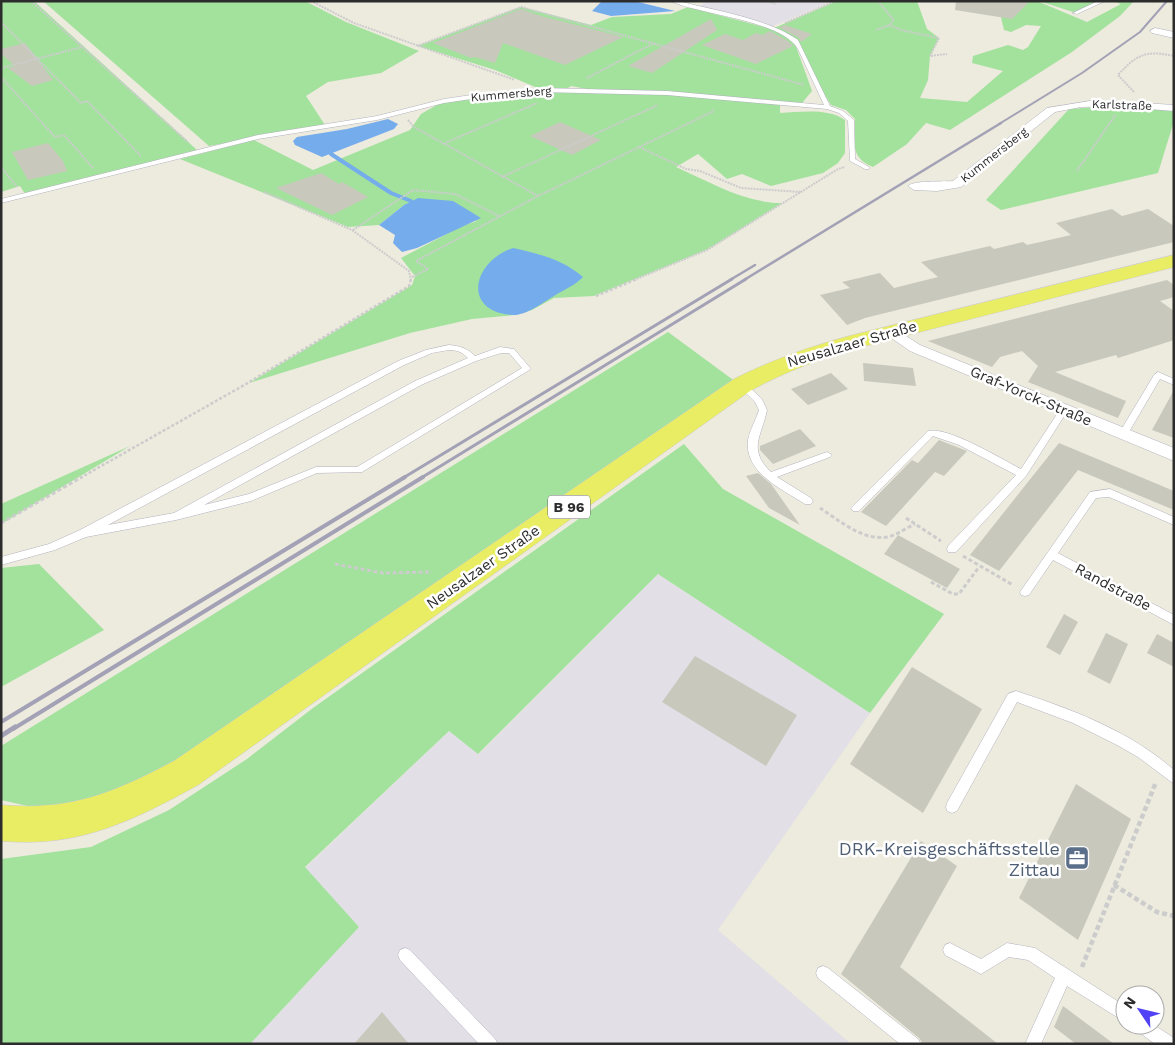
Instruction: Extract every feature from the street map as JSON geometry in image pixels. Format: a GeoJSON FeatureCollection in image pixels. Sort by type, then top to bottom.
{"type":"FeatureCollection","features":[{"type":"Feature","properties":{"kind":"main road","name":"Neusalzaer Straße"},"geometry":{"type":"LineString","coordinates":[[1,823],[27,827],[74,822],[112,811],[186,773],[742,385],[791,360],[892,332],[1174,261]]}},
{"type":"Feature","properties":{"kind":"street"},"geometry":{"type":"LineString","coordinates":[[1154,31],[1174,35]]}},
{"type":"Feature","properties":{"kind":"street","name":"Karlstraße"},"geometry":{"type":"LineString","coordinates":[[1069,104],[1142,104],[1174,108]]}},
{"type":"Feature","properties":{"kind":"street","name":"Kummersberg"},"geometry":{"type":"LineString","coordinates":[[914,186],[937,188],[957,184],[1051,110],[1069,104]]}},
{"type":"Feature","properties":{"kind":"street","name":"Graf-Yorck-Straße"},"geometry":{"type":"LineString","coordinates":[[892,332],[914,348],[1174,456]]}},
{"type":"Feature","properties":{"kind":"lane"},"geometry":{"type":"LineString","coordinates":[[672,1],[772,28],[796,40],[818,91],[828,107]]}},
{"type":"Feature","properties":{"kind":"lane"},"geometry":{"type":"LineString","coordinates":[[1075,13],[1103,1]]}},
{"type":"Feature","properties":{"kind":"lane","name":"Kummersberg"},"geometry":{"type":"LineString","coordinates":[[1,201],[258,137],[401,113],[444,101],[539,90],[682,94],[828,107],[841,112],[851,120],[852,160],[855,163]]}},
{"type":"Feature","properties":{"kind":"lane"},"geometry":{"type":"LineString","coordinates":[[797,104],[814,99],[818,91]]}},
{"type":"Feature","properties":{"kind":"lane"},"geometry":{"type":"LineString","coordinates":[[855,163],[867,168]]}},
{"type":"Feature","properties":{"kind":"lane"},"geometry":{"type":"LineString","coordinates":[[1,561],[51,547],[84,533],[401,363],[446,346],[463,349],[469,352],[473,359]]}},
{"type":"Feature","properties":{"kind":"lane"},"geometry":{"type":"LineString","coordinates":[[84,533],[176,516],[251,497],[316,470],[359,470],[527,369],[511,351],[500,350],[473,359],[418,383],[176,516]]}},
{"type":"Feature","properties":{"kind":"lane"},"geometry":{"type":"LineString","coordinates":[[1123,434],[1158,375],[1174,382]]}},
{"type":"Feature","properties":{"kind":"lane"},"geometry":{"type":"LineString","coordinates":[[742,385],[759,401],[763,410],[752,441],[753,452],[758,462],[769,476],[808,501]]}},
{"type":"Feature","properties":{"kind":"lane"},"geometry":{"type":"LineString","coordinates":[[952,549],[1023,474],[1064,410]]}},
{"type":"Feature","properties":{"kind":"lane"},"geometry":{"type":"LineString","coordinates":[[856,508],[931,433],[937,433],[1023,474]]}},
{"type":"Feature","properties":{"kind":"lane"},"geometry":{"type":"LineString","coordinates":[[769,476],[827,455]]}},
{"type":"Feature","properties":{"kind":"lane"},"geometry":{"type":"LineString","coordinates":[[1025,592],[1092,495],[1110,493],[1174,521]]}},
{"type":"Feature","properties":{"kind":"lane","name":"Randstraße"},"geometry":{"type":"LineString","coordinates":[[1052,555],[1174,620]]}},
{"type":"Feature","properties":{"kind":"lane"},"geometry":{"type":"LineString","coordinates":[[952,807],[1012,698],[1016,696],[1038,703],[1128,745],[1174,778]]}},
{"type":"Feature","properties":{"kind":"lane"},"geometry":{"type":"LineString","coordinates":[[950,950],[981,967],[1007,950],[1030,953],[1115,1009]]}},
{"type":"Feature","properties":{"kind":"lane"},"geometry":{"type":"LineString","coordinates":[[405,955],[490,1044]]}},
{"type":"Feature","properties":{"kind":"lane"},"geometry":{"type":"LineString","coordinates":[[823,973],[913,1044]]}},
{"type":"Feature","properties":{"kind":"lane"},"geometry":{"type":"LineString","coordinates":[[1033,1044],[1069,980]]}},
{"type":"Feature","properties":{"kind":"lane"},"geometry":{"type":"LineString","coordinates":[[1156,1035],[1169,1044]]}},
{"type":"Feature","properties":{"kind":"path"},"geometry":{"type":"LineString","coordinates":[[31,1],[198,151]]}},
{"type":"Feature","properties":{"kind":"path"},"geometry":{"type":"LineString","coordinates":[[311,1],[354,23],[539,90]]}},
{"type":"Feature","properties":{"kind":"path"},"geometry":{"type":"LineString","coordinates":[[767,1],[776,4]]}},
{"type":"Feature","properties":{"kind":"path"},"geometry":{"type":"LineString","coordinates":[[772,28],[835,1]]}},
{"type":"Feature","properties":{"kind":"path"},"geometry":{"type":"LineString","coordinates":[[876,30],[890,25],[893,20],[878,1]]}},
{"type":"Feature","properties":{"kind":"path"},"geometry":{"type":"LineString","coordinates":[[417,46],[520,7],[726,62],[818,91]]}},
{"type":"Feature","properties":{"kind":"path"},"geometry":{"type":"LineString","coordinates":[[1,22],[81,103],[87,102],[145,160]]}},
{"type":"Feature","properties":{"kind":"path"},"geometry":{"type":"LineString","coordinates":[[890,25],[901,30],[939,38],[930,56],[947,54]]}},
{"type":"Feature","properties":{"kind":"path"},"geometry":{"type":"LineString","coordinates":[[1,68],[82,47]]}},
{"type":"Feature","properties":{"kind":"path"},"geometry":{"type":"LineString","coordinates":[[1142,104],[1132,88],[1118,75],[1140,53],[1150,52],[1174,56]]}},
{"type":"Feature","properties":{"kind":"path"},"geometry":{"type":"LineString","coordinates":[[1,77],[55,137],[64,135],[96,172]]}},
{"type":"Feature","properties":{"kind":"path"},"geometry":{"type":"LineString","coordinates":[[502,177],[682,94]]}},
{"type":"Feature","properties":{"kind":"path"},"geometry":{"type":"LineString","coordinates":[[1,523],[287,360],[409,286],[412,277],[428,269],[416,261],[538,196],[712,112],[718,97]]}},
{"type":"Feature","properties":{"kind":"path"},"geometry":{"type":"LineString","coordinates":[[1076,171],[1124,104]]}},
{"type":"Feature","properties":{"kind":"path"},"geometry":{"type":"LineString","coordinates":[[401,113],[414,127],[538,196]]}},
{"type":"Feature","properties":{"kind":"path"},"geometry":{"type":"LineString","coordinates":[[638,147],[686,169],[700,170],[741,188],[802,192]]}},
{"type":"Feature","properties":{"kind":"path"},"geometry":{"type":"LineString","coordinates":[[596,296],[708,250],[838,169],[855,163]]}},
{"type":"Feature","properties":{"kind":"path"},"geometry":{"type":"LineString","coordinates":[[1,167],[22,196]]}},
{"type":"Feature","properties":{"kind":"path"},"geometry":{"type":"LineString","coordinates":[[352,230],[413,190],[456,194],[500,216]]}},
{"type":"Feature","properties":{"kind":"path"},"geometry":{"type":"LineString","coordinates":[[264,192],[352,230],[409,272],[412,277]]}},
{"type":"Feature","properties":{"kind":"path"},"geometry":{"type":"LineString","coordinates":[[808,501],[864,534],[875,537],[884,537],[915,524]]}},
{"type":"Feature","properties":{"kind":"path"},"geometry":{"type":"LineString","coordinates":[[335,564],[382,573],[408,575],[440,571]]}},
{"type":"Feature","properties":{"kind":"path"},"geometry":{"type":"LineString","coordinates":[[931,582],[953,594],[959,594],[979,567]]}},
{"type":"Feature","properties":{"kind":"path"},"geometry":{"type":"LineString","coordinates":[[1069,980],[1114,884],[1162,768]]}},
{"type":"Feature","properties":{"kind":"path"},"geometry":{"type":"LineString","coordinates":[[1114,884],[1157,912],[1174,916]]}},
{"type":"Feature","properties":{"kind":"shaded area"},"geometry":{"type":"Polygon","coordinates":[[[708,1],[832,1],[773,26],[699,6],[708,1]]]}},
{"type":"Feature","properties":{"kind":"shaded area"},"geometry":{"type":"Polygon","coordinates":[[[658,574],[870,713],[718,930],[851,1044],[250,1044],[359,927],[305,868],[449,731],[479,754],[658,574]]]}},
{"type":"Feature","properties":{"kind":"green space"},"geometry":{"type":"Polygon","coordinates":[[[34,1],[197,150],[25,194],[20,186],[1,192],[1,2],[34,1]]]}},
{"type":"Feature","properties":{"kind":"green space"},"geometry":{"type":"Polygon","coordinates":[[[43,1],[305,1],[346,22],[419,51],[381,73],[328,82],[306,96],[325,125],[209,146],[43,1]]]}},
{"type":"Feature","properties":{"kind":"green space"},"geometry":{"type":"Polygon","coordinates":[[[837,1],[917,1],[927,29],[939,38],[930,56],[928,80],[920,98],[967,102],[1003,71],[972,63],[973,56],[1008,45],[1023,50],[1028,47],[1041,26],[1026,25],[1011,32],[1004,30],[1001,17],[1026,2],[1037,1],[1087,22],[1121,4],[1113,1],[1134,1],[1120,16],[1072,52],[950,130],[926,123],[907,144],[873,167],[860,159],[855,148],[855,119],[846,110],[831,105],[819,86],[798,40],[774,28],[837,1]]]}},
{"type":"Feature","properties":{"kind":"green space"},"geometry":{"type":"Polygon","coordinates":[[[1039,1],[1101,1],[1073,12],[1039,1]]]}},
{"type":"Feature","properties":{"kind":"green space"},"geometry":{"type":"Polygon","coordinates":[[[521,7],[591,25],[612,17],[671,14],[688,7],[772,29],[794,41],[812,91],[802,103],[677,92],[587,89],[571,86],[568,88],[540,89],[495,70],[418,46],[521,7]]]}},
{"type":"Feature","properties":{"kind":"green space"},"geometry":{"type":"Polygon","coordinates":[[[540,91],[677,94],[780,104],[780,113],[822,112],[845,120],[845,153],[838,163],[823,173],[771,186],[742,174],[727,179],[698,154],[676,167],[741,196],[782,203],[708,249],[594,296],[554,298],[532,310],[514,315],[472,319],[410,333],[249,383],[412,285],[415,276],[401,258],[462,226],[477,221],[404,205],[379,225],[348,227],[180,159],[254,140],[313,170],[410,130],[421,114],[444,101],[540,91]]]}},
{"type":"Feature","properties":{"kind":"green space"},"geometry":{"type":"Polygon","coordinates":[[[1113,106],[1174,111],[1174,121],[1158,173],[1001,210],[986,200],[1069,109],[1113,106]]]}},
{"type":"Feature","properties":{"kind":"green space"},"geometry":{"type":"Polygon","coordinates":[[[668,332],[736,382],[225,737],[133,788],[41,809],[1,800],[1,746],[668,332]]]}},
{"type":"Feature","properties":{"kind":"green space"},"geometry":{"type":"Polygon","coordinates":[[[684,444],[723,489],[944,614],[870,713],[658,574],[478,754],[449,731],[305,867],[359,927],[250,1044],[1,1044],[1,859],[91,847],[169,810],[247,759],[313,708],[684,444]]]}},
{"type":"Feature","properties":{"kind":"green space"},"geometry":{"type":"Polygon","coordinates":[[[130,446],[1,524],[1,504],[130,446]]]}},
{"type":"Feature","properties":{"kind":"green space"},"geometry":{"type":"Polygon","coordinates":[[[39,564],[104,630],[1,687],[1,568],[39,564]]]}},
{"type":"Feature","properties":{"kind":"water"},"geometry":{"type":"Polygon","coordinates":[[[602,1],[634,1],[675,11],[611,16],[592,11],[602,1]]]}},
{"type":"Feature","properties":{"kind":"water"},"geometry":{"type":"Polygon","coordinates":[[[388,119],[398,124],[394,129],[322,157],[295,145],[293,141],[297,137],[347,129],[388,119]]]}},
{"type":"Feature","properties":{"kind":"water"},"geometry":{"type":"Polygon","coordinates":[[[418,198],[453,201],[481,218],[417,248],[402,252],[393,243],[395,235],[379,225],[404,205],[418,198]]]}},
{"type":"Feature","properties":{"kind":"water"},"geometry":{"type":"Polygon","coordinates":[[[513,248],[558,261],[583,277],[573,285],[528,311],[517,315],[496,312],[485,305],[479,295],[478,285],[489,263],[499,254],[513,248]]]}},
{"type":"Feature","properties":{"kind":"building"},"geometry":{"type":"Polygon","coordinates":[[[956,1],[1030,1],[1012,19],[955,10],[956,1]]]}},
{"type":"Feature","properties":{"kind":"building"},"geometry":{"type":"Polygon","coordinates":[[[521,9],[623,37],[565,65],[503,43],[495,63],[475,57],[471,58],[433,43],[521,9]]]}},
{"type":"Feature","properties":{"kind":"building"},"geometry":{"type":"Polygon","coordinates":[[[711,19],[717,30],[652,73],[628,66],[711,19]]]}},
{"type":"Feature","properties":{"kind":"building"},"geometry":{"type":"Polygon","coordinates":[[[785,25],[812,34],[801,42],[799,38],[779,27],[785,25]]]}},
{"type":"Feature","properties":{"kind":"building"},"geometry":{"type":"Polygon","coordinates":[[[770,31],[793,46],[756,64],[702,45],[725,34],[743,40],[756,33],[762,35],[770,31]]]}},
{"type":"Feature","properties":{"kind":"building"},"geometry":{"type":"Polygon","coordinates":[[[25,43],[53,80],[32,86],[8,68],[15,66],[1,54],[1,49],[25,43]]]}},
{"type":"Feature","properties":{"kind":"building"},"geometry":{"type":"Polygon","coordinates":[[[560,122],[601,140],[572,155],[530,136],[560,122]]]}},
{"type":"Feature","properties":{"kind":"building"},"geometry":{"type":"Polygon","coordinates":[[[48,143],[63,161],[67,171],[28,180],[12,152],[48,143]]]}},
{"type":"Feature","properties":{"kind":"building"},"geometry":{"type":"Polygon","coordinates":[[[321,173],[339,184],[342,182],[368,197],[332,215],[276,188],[321,173]]]}},
{"type":"Feature","properties":{"kind":"building"},"geometry":{"type":"Polygon","coordinates":[[[1112,209],[1122,216],[1148,209],[1174,226],[1174,242],[865,318],[847,325],[820,295],[850,288],[842,282],[880,273],[894,288],[938,277],[921,262],[990,246],[994,249],[1023,242],[1027,245],[1071,235],[1056,223],[1112,209]]]}},
{"type":"Feature","properties":{"kind":"building"},"geometry":{"type":"Polygon","coordinates":[[[1167,280],[1174,285],[1174,297],[1160,301],[1174,311],[1174,340],[1118,358],[1116,355],[1055,372],[1126,401],[1118,418],[1028,382],[1038,366],[1022,351],[1000,357],[992,367],[928,341],[1167,280]]]}},
{"type":"Feature","properties":{"kind":"building"},"geometry":{"type":"Polygon","coordinates":[[[863,363],[913,368],[916,386],[864,381],[863,363]]]}},
{"type":"Feature","properties":{"kind":"building"},"geometry":{"type":"Polygon","coordinates":[[[831,373],[848,389],[808,405],[791,389],[831,373]]]}},
{"type":"Feature","properties":{"kind":"building"},"geometry":{"type":"Polygon","coordinates":[[[1174,390],[1174,438],[1152,430],[1174,390]]]}},
{"type":"Feature","properties":{"kind":"building"},"geometry":{"type":"Polygon","coordinates":[[[800,429],[816,446],[773,464],[760,450],[760,446],[800,429]]]}},
{"type":"Feature","properties":{"kind":"building"},"geometry":{"type":"Polygon","coordinates":[[[939,440],[967,451],[944,476],[935,472],[886,526],[861,512],[912,460],[918,463],[939,440]]]}},
{"type":"Feature","properties":{"kind":"building"},"geometry":{"type":"Polygon","coordinates":[[[1059,443],[1174,491],[1174,510],[1078,470],[999,571],[970,555],[1059,443]]]}},
{"type":"Feature","properties":{"kind":"building"},"geometry":{"type":"Polygon","coordinates":[[[758,473],[771,484],[800,525],[769,508],[746,476],[758,473]]]}},
{"type":"Feature","properties":{"kind":"building"},"geometry":{"type":"Polygon","coordinates":[[[898,535],[960,569],[947,588],[884,554],[898,535]]]}},
{"type":"Feature","properties":{"kind":"building"},"geometry":{"type":"Polygon","coordinates":[[[1064,614],[1078,622],[1060,655],[1046,647],[1064,614]]]}},
{"type":"Feature","properties":{"kind":"building"},"geometry":{"type":"Polygon","coordinates":[[[1106,633],[1128,644],[1110,684],[1087,672],[1106,633]]]}},
{"type":"Feature","properties":{"kind":"building"},"geometry":{"type":"Polygon","coordinates":[[[1157,634],[1174,643],[1174,667],[1147,653],[1157,634]]]}},
{"type":"Feature","properties":{"kind":"building"},"geometry":{"type":"Polygon","coordinates":[[[695,656],[797,715],[766,766],[662,702],[695,656]]]}},
{"type":"Feature","properties":{"kind":"building"},"geometry":{"type":"Polygon","coordinates":[[[912,667],[982,709],[923,813],[850,764],[912,667]]]}},
{"type":"Feature","properties":{"kind":"building","name":"DRK-Kreisgeschäftsstelle Zittau"},"geometry":{"type":"Polygon","coordinates":[[[1076,784],[1131,819],[1078,940],[1019,898],[1076,784]]]}},
{"type":"Feature","properties":{"kind":"building"},"geometry":{"type":"Polygon","coordinates":[[[921,841],[957,866],[900,967],[998,1044],[923,1044],[919,1038],[841,974],[921,841]]]}},
{"type":"Feature","properties":{"kind":"building"},"geometry":{"type":"Polygon","coordinates":[[[1063,1006],[1114,1044],[1076,1044],[1054,1027],[1063,1006]]]}},
{"type":"Feature","properties":{"kind":"building"},"geometry":{"type":"Polygon","coordinates":[[[382,1012],[409,1044],[354,1044],[382,1012]]]}},
{"type":"Feature","properties":{"kind":"waterway"},"geometry":{"type":"LineString","coordinates":[[331,154],[391,193],[411,201]]}},
{"type":"Feature","properties":{"kind":"railway"},"geometry":{"type":"LineString","coordinates":[[999,124],[1082,73],[1140,32],[1167,1]]}},
{"type":"Feature","properties":{"kind":"railway"},"geometry":{"type":"LineString","coordinates":[[744,280],[1001,123]]}},
{"type":"Feature","properties":{"kind":"railway"},"geometry":{"type":"LineString","coordinates":[[730,280],[755,265]]}},
{"type":"Feature","properties":{"kind":"railway"},"geometry":{"type":"LineString","coordinates":[[403,478],[732,279]]}},
{"type":"Feature","properties":{"kind":"railway"},"geometry":{"type":"LineString","coordinates":[[421,478],[746,279]]}},
{"type":"Feature","properties":{"kind":"railway"},"geometry":{"type":"LineString","coordinates":[[1,722],[405,477]]}},
{"type":"Feature","properties":{"kind":"railway"},"geometry":{"type":"LineString","coordinates":[[13,729],[423,477]]}},
{"type":"Feature","properties":{"kind":"railway"},"geometry":{"type":"LineString","coordinates":[[1,736],[15,727]]}},
{"type":"Feature","properties":{"kind":"place","name":"DRK-Kreisgeschäftsstelle Zittau"},"geometry":{"type":"Point","coordinates":[1077,858]}}]}
